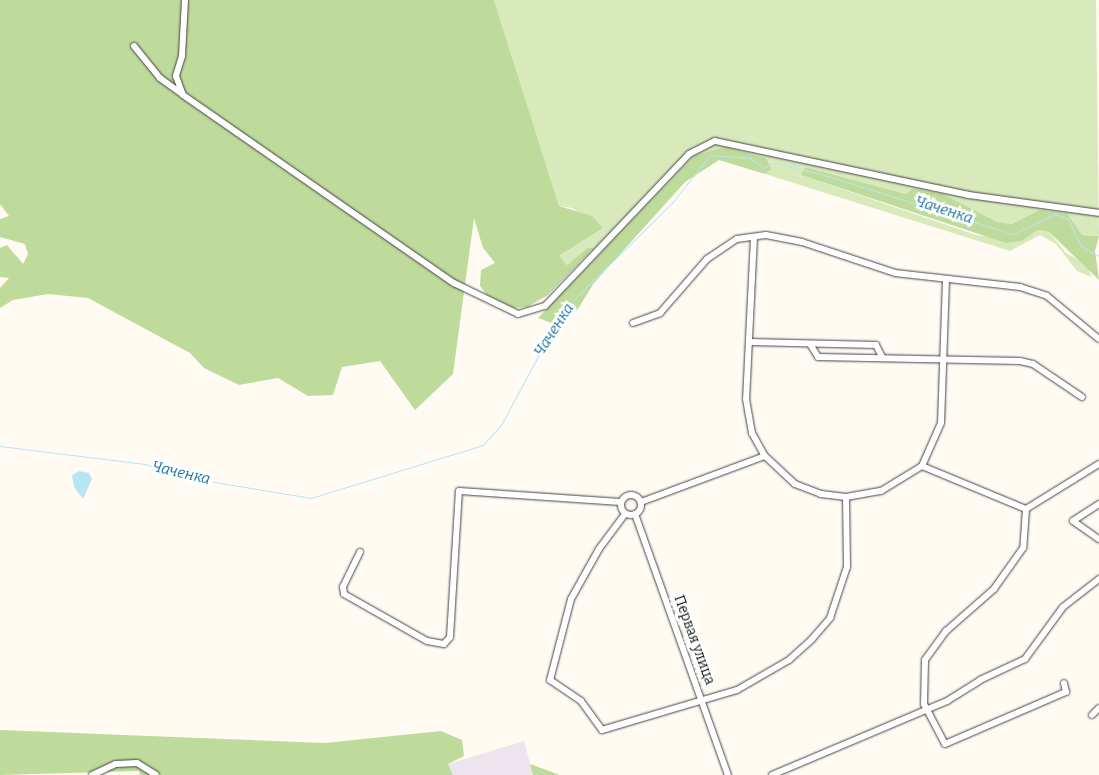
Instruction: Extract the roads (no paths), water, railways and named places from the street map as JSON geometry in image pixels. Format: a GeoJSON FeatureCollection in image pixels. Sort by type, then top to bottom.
{"type":"FeatureCollection","features":[{"type":"Feature","properties":{"kind":"street"},"geometry":{"type":"LineString","coordinates":[[183,95],[176,76],[182,56],[185,0]]}},
{"type":"Feature","properties":{"kind":"street"},"geometry":{"type":"LineString","coordinates":[[134,46],[160,78],[183,95],[454,283],[518,314],[545,306],[689,154],[715,141],[968,195],[1099,213]]}},
{"type":"Feature","properties":{"kind":"street"},"geometry":{"type":"LineString","coordinates":[[754,238],[746,399],[752,433],[765,456],[796,484],[846,497],[881,491],[922,466],[941,424],[946,282]]}},
{"type":"Feature","properties":{"kind":"street"},"geometry":{"type":"LineString","coordinates":[[633,322],[660,313],[707,259],[737,239],[754,238],[802,242],[895,273],[946,282],[1020,287],[1047,296],[1099,339]]}},
{"type":"Feature","properties":{"kind":"street"},"geometry":{"type":"LineString","coordinates":[[750,342],[876,345],[882,357]]}},
{"type":"Feature","properties":{"kind":"street"},"geometry":{"type":"LineString","coordinates":[[810,344],[818,356],[944,358],[1033,364],[1082,397]]}},
{"type":"Feature","properties":{"kind":"street"},"geometry":{"type":"LineString","coordinates":[[626,514],[635,514],[641,502],[765,456]]}},
{"type":"Feature","properties":{"kind":"street"},"geometry":{"type":"LineString","coordinates":[[1026,509],[1099,464]]}},
{"type":"Feature","properties":{"kind":"street"},"geometry":{"type":"LineString","coordinates":[[922,466],[1026,509]]}},
{"type":"Feature","properties":{"kind":"street"},"geometry":{"type":"LineString","coordinates":[[360,552],[343,587],[344,594],[427,641],[444,644],[450,637],[459,491],[621,502],[633,495],[641,502]]}},
{"type":"Feature","properties":{"kind":"street"},"geometry":{"type":"LineString","coordinates":[[626,514],[599,549],[571,599],[550,680],[581,701],[602,730],[703,702],[772,671],[830,618],[846,567],[846,497]]}},
{"type":"Feature","properties":{"kind":"street"},"geometry":{"type":"LineString","coordinates":[[621,502],[626,514]]}},
{"type":"Feature","properties":{"kind":"street"},"geometry":{"type":"LineString","coordinates":[[1099,504],[1072,521],[1099,539]]}},
{"type":"Feature","properties":{"kind":"street"},"geometry":{"type":"LineString","coordinates":[[1026,509],[1023,548],[994,589],[946,632],[925,660],[926,711],[945,744],[1066,692],[1064,683]]}},
{"type":"Feature","properties":{"kind":"street","name":"Первая улица"},"geometry":{"type":"LineString","coordinates":[[635,514],[728,775]]}},
{"type":"Feature","properties":{"kind":"street"},"geometry":{"type":"LineString","coordinates":[[772,775],[926,711],[1025,659],[1063,607],[1099,578]]}},
{"type":"Feature","properties":{"kind":"street"},"geometry":{"type":"LineString","coordinates":[[1092,715],[1099,708]]}},
{"type":"Feature","properties":{"kind":"street"},"geometry":{"type":"LineString","coordinates":[[92,775],[116,764],[137,764],[156,775]]}},
{"type":"Feature","properties":{"kind":"water"},"geometry":{"type":"Polygon","coordinates":[[[79,471],[89,473],[92,479],[83,499],[74,487],[72,475],[79,471]]]}},
{"type":"Feature","properties":{"kind":"waterway","name":"Чаченка"},"geometry":{"type":"LineString","coordinates":[[0,446],[145,464],[190,478],[311,498],[483,445],[501,425],[563,310],[672,203],[710,155],[750,158],[763,168],[774,163],[821,174],[1013,234],[1055,214],[1068,219],[1081,246],[1099,256]]}}]}
